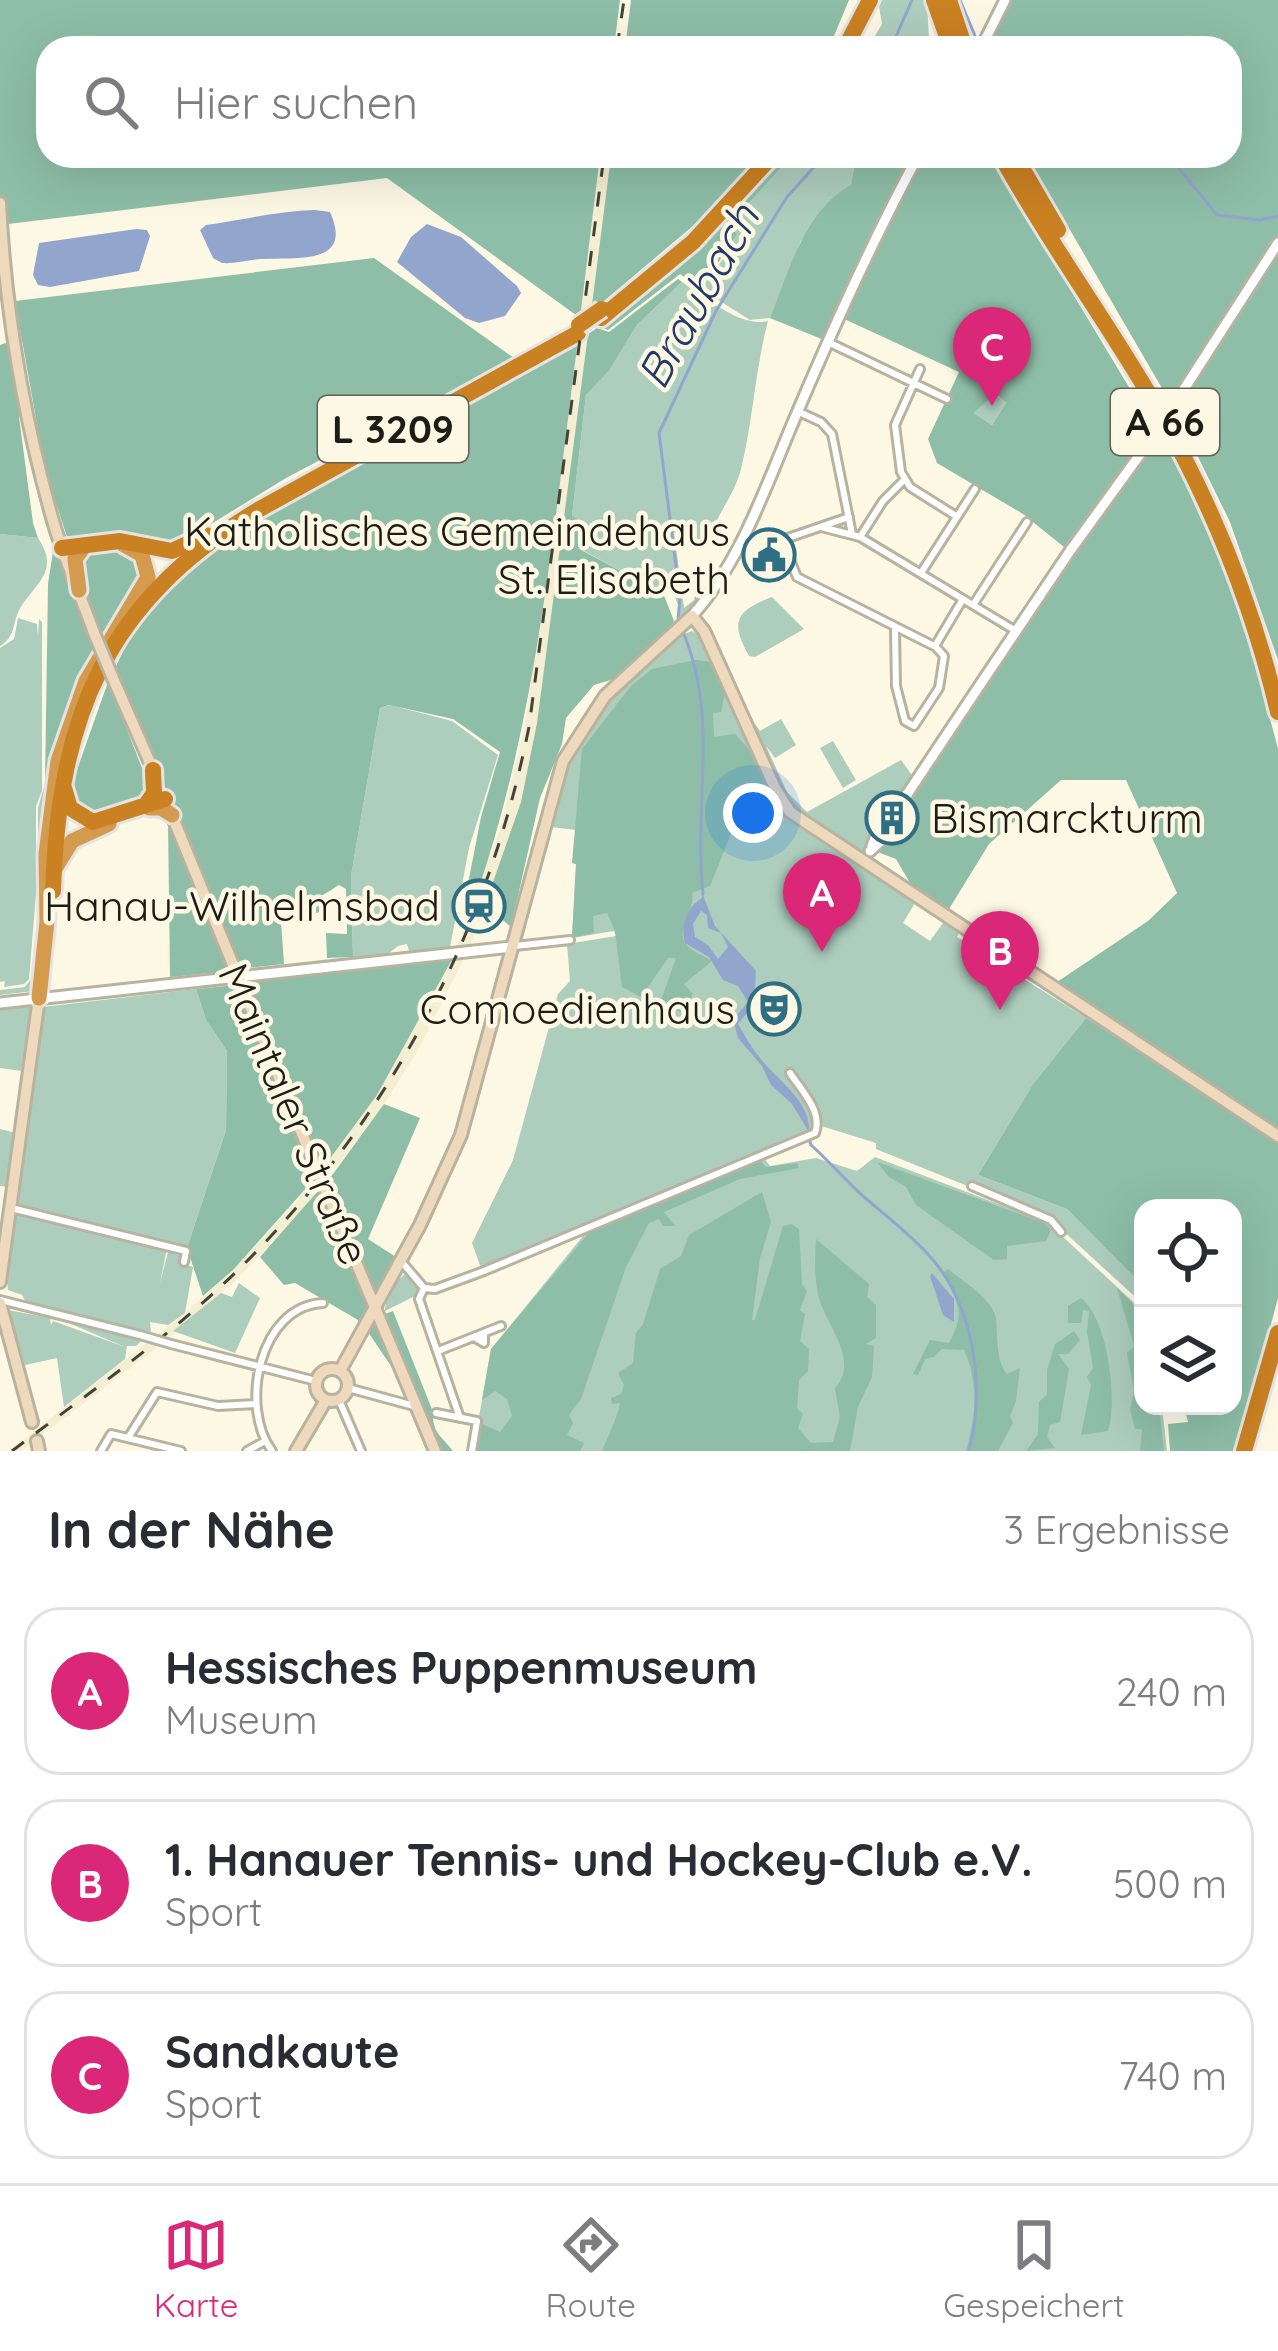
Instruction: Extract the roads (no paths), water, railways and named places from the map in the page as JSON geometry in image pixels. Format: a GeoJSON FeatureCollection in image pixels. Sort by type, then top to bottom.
{"type":"FeatureCollection","features":[{"type":"Feature","properties":{"kind":"highway"},"geometry":{"type":"LineString","coordinates":[[841,36],[856,0]]}},
{"type":"Feature","properties":{"kind":"highway"},"geometry":{"type":"LineString","coordinates":[[851,36],[870,0]]}},
{"type":"Feature","properties":{"kind":"highway"},"geometry":{"type":"LineString","coordinates":[[934,0],[948,36]]}},
{"type":"Feature","properties":{"kind":"highway"},"geometry":{"type":"LineString","coordinates":[[949,0],[961,36]]}},
{"type":"Feature","properties":{"kind":"highway","name":"L 3209"},"geometry":{"type":"LineString","coordinates":[[42,959],[53,891],[57,806],[68,748],[81,708],[113,646],[161,582],[258,510],[602,314],[693,242],[758,168]]}},
{"type":"Feature","properties":{"kind":"highway","name":"A 66"},"geometry":{"type":"LineString","coordinates":[[1008,168],[1158,410],[1195,482],[1240,588],[1278,712]]}},
{"type":"Feature","properties":{"kind":"highway","name":"A 66"},"geometry":{"type":"LineString","coordinates":[[1022,168],[1146,371],[1196,465],[1246,584],[1278,682]]}},
{"type":"Feature","properties":{"kind":"highway","name":"L 3209"},"geometry":{"type":"LineString","coordinates":[[39,998],[48,838],[58,761],[86,681],[128,611],[207,535],[579,329]]}},
{"type":"Feature","properties":{"kind":"highway"},"geometry":{"type":"LineString","coordinates":[[62,533],[172,550],[207,535]]}},
{"type":"Feature","properties":{"kind":"highway"},"geometry":{"type":"LineString","coordinates":[[62,533],[75,559],[79,590]]}},
{"type":"Feature","properties":{"kind":"highway"},"geometry":{"type":"LineString","coordinates":[[62,533],[122,544],[142,555],[148,571],[146,583],[128,611]]}},
{"type":"Feature","properties":{"kind":"highway"},"geometry":{"type":"LineString","coordinates":[[68,748],[65,798],[80,817],[102,821],[158,806]]}},
{"type":"Feature","properties":{"kind":"highway"},"geometry":{"type":"LineString","coordinates":[[153,770],[158,806]]}},
{"type":"Feature","properties":{"kind":"highway"},"geometry":{"type":"LineString","coordinates":[[53,891],[57,863],[68,844],[158,806]]}},
{"type":"Feature","properties":{"kind":"highway"},"geometry":{"type":"LineString","coordinates":[[1248,1451],[1278,1333]]}},
{"type":"Feature","properties":{"kind":"highway"},"geometry":{"type":"LineString","coordinates":[[1248,1451],[1278,1364]]}},
{"type":"Feature","properties":{"kind":"main road"},"geometry":{"type":"LineString","coordinates":[[0,203],[10,318],[62,533]]}},
{"type":"Feature","properties":{"kind":"main road"},"geometry":{"type":"LineString","coordinates":[[79,590],[153,770]]}},
{"type":"Feature","properties":{"kind":"main road"},"geometry":{"type":"LineString","coordinates":[[340,1371],[401,1261],[461,1135],[555,783],[577,736],[614,687],[692,616],[704,631],[786,807],[867,856],[1278,1136]]}},
{"type":"Feature","properties":{"kind":"main road","name":"Maintaler Straße"},"geometry":{"type":"LineString","coordinates":[[158,806],[237,978],[435,1451]]}},
{"type":"Feature","properties":{"kind":"main road","name":"L 3209"},"geometry":{"type":"LineString","coordinates":[[0,1282],[39,998]]}},
{"type":"Feature","properties":{"kind":"main road"},"geometry":{"type":"LineString","coordinates":[[364,1282],[387,1286]]}},
{"type":"Feature","properties":{"kind":"main road"},"geometry":{"type":"LineString","coordinates":[[0,1301],[32,1422]]}},
{"type":"Feature","properties":{"kind":"main road"},"geometry":{"type":"LineString","coordinates":[[363,1328],[385,1332]]}},
{"type":"Feature","properties":{"kind":"main road"},"geometry":{"type":"LineString","coordinates":[[296,1451],[332,1400],[348,1388],[340,1371],[323,1371],[316,1381],[318,1393],[332,1400]]}},
{"type":"Feature","properties":{"kind":"street"},"geometry":{"type":"LineString","coordinates":[[987,36],[1004,0]]}},
{"type":"Feature","properties":{"kind":"street"},"geometry":{"type":"LineString","coordinates":[[692,616],[742,541],[851,291],[912,168]]}},
{"type":"Feature","properties":{"kind":"street"},"geometry":{"type":"LineString","coordinates":[[867,856],[883,817],[908,793],[1154,435],[1278,243]]}},
{"type":"Feature","properties":{"kind":"street"},"geometry":{"type":"LineString","coordinates":[[828,342],[947,399]]}},
{"type":"Feature","properties":{"kind":"street"},"geometry":{"type":"LineString","coordinates":[[920,369],[894,429],[904,480],[956,516]]}},
{"type":"Feature","properties":{"kind":"street"},"geometry":{"type":"LineString","coordinates":[[797,411],[821,422],[832,434],[856,535]]}},
{"type":"Feature","properties":{"kind":"street"},"geometry":{"type":"LineString","coordinates":[[856,535],[904,480]]}},
{"type":"Feature","properties":{"kind":"street"},"geometry":{"type":"LineString","coordinates":[[921,573],[975,489]]}},
{"type":"Feature","properties":{"kind":"street"},"geometry":{"type":"LineString","coordinates":[[742,541],[782,540],[849,517]]}},
{"type":"Feature","properties":{"kind":"street"},"geometry":{"type":"LineString","coordinates":[[973,605],[1027,522]]}},
{"type":"Feature","properties":{"kind":"street"},"geometry":{"type":"LineString","coordinates":[[821,527],[856,535],[1016,631]]}},
{"type":"Feature","properties":{"kind":"street"},"geometry":{"type":"LineString","coordinates":[[782,540],[797,577],[935,646],[944,659],[939,688],[920,721],[911,725],[898,702],[895,630]]}},
{"type":"Feature","properties":{"kind":"street"},"geometry":{"type":"LineString","coordinates":[[935,646],[963,599]]}},
{"type":"Feature","properties":{"kind":"street"},"geometry":{"type":"LineString","coordinates":[[516,927],[524,941],[535,945]]}},
{"type":"Feature","properties":{"kind":"street"},"geometry":{"type":"LineString","coordinates":[[0,1003],[570,940]]}},
{"type":"Feature","properties":{"kind":"street"},"geometry":{"type":"LineString","coordinates":[[401,1261],[424,1288],[435,1289],[809,1136],[818,1130],[819,1122],[790,1073]]}},
{"type":"Feature","properties":{"kind":"street"},"geometry":{"type":"LineString","coordinates":[[972,1186],[1051,1220],[1061,1232]]}},
{"type":"Feature","properties":{"kind":"street"},"geometry":{"type":"LineString","coordinates":[[10,1208],[186,1251],[184,1262]]}},
{"type":"Feature","properties":{"kind":"street"},"geometry":{"type":"LineString","coordinates":[[424,1288],[418,1299],[460,1418]]}},
{"type":"Feature","properties":{"kind":"street"},"geometry":{"type":"LineString","coordinates":[[0,1301],[316,1381]]}},
{"type":"Feature","properties":{"kind":"street"},"geometry":{"type":"LineString","coordinates":[[272,1451],[256,1404],[260,1367],[269,1342],[286,1319],[323,1303]]}},
{"type":"Feature","properties":{"kind":"street"},"geometry":{"type":"LineString","coordinates":[[438,1351],[501,1326]]}},
{"type":"Feature","properties":{"kind":"street"},"geometry":{"type":"LineString","coordinates":[[348,1388],[416,1407]]}},
{"type":"Feature","properties":{"kind":"street"},"geometry":{"type":"LineString","coordinates":[[128,1438],[157,1392],[218,1406],[256,1404]]}},
{"type":"Feature","properties":{"kind":"street"},"geometry":{"type":"LineString","coordinates":[[332,1400],[361,1451]]}},
{"type":"Feature","properties":{"kind":"street"},"geometry":{"type":"LineString","coordinates":[[436,1413],[477,1421],[472,1451]]}},
{"type":"Feature","properties":{"kind":"street"},"geometry":{"type":"LineString","coordinates":[[101,1451],[108,1434],[181,1451]]}},
{"type":"Feature","properties":{"kind":"street"},"geometry":{"type":"LineString","coordinates":[[247,1451],[265,1441]]}},
{"type":"Feature","properties":{"kind":"water"},"geometry":{"type":"Polygon","coordinates":[[[330,212],[334,242],[327,251],[303,258],[222,263],[213,258],[200,230],[206,225],[330,212]]]}},
{"type":"Feature","properties":{"kind":"water"},"geometry":{"type":"Polygon","coordinates":[[[427,224],[461,237],[517,286],[521,293],[505,316],[479,323],[465,318],[397,262],[411,237],[427,224]]]}},
{"type":"Feature","properties":{"kind":"water"},"geometry":{"type":"Polygon","coordinates":[[[147,230],[150,236],[139,271],[50,287],[38,285],[33,275],[39,243],[147,230]]]}},
{"type":"Feature","properties":{"kind":"water"},"geometry":{"type":"Polygon","coordinates":[[[702,893],[715,926],[756,971],[754,1004],[738,1024],[760,1058],[799,1101],[809,1132],[738,1038],[733,1020],[748,1002],[738,986],[723,980],[709,957],[685,943],[686,918],[702,893]],[[701,911],[693,924],[695,937],[718,959],[728,947],[721,933],[708,928],[707,915],[701,911]]]}},
{"type":"Feature","properties":{"kind":"water"},"geometry":{"type":"Polygon","coordinates":[[[932,1273],[954,1299],[954,1322],[943,1315],[932,1273]]]}},
{"type":"Feature","properties":{"kind":"waterway","name":"Braubach"},"geometry":{"type":"LineString","coordinates":[[896,36],[912,0]]}},
{"type":"Feature","properties":{"kind":"waterway"},"geometry":{"type":"LineString","coordinates":[[960,0],[975,36]]}},
{"type":"Feature","properties":{"kind":"waterway","name":"Braubach"},"geometry":{"type":"LineString","coordinates":[[678,620],[680,597],[659,433],[716,311],[787,197],[813,168]]}},
{"type":"Feature","properties":{"kind":"waterway"},"geometry":{"type":"LineString","coordinates":[[1179,168],[1217,215],[1260,220],[1278,216]]}},
{"type":"Feature","properties":{"kind":"waterway","name":"Braubach"},"geometry":{"type":"LineString","coordinates":[[683,632],[694,665],[703,730],[703,894]]}},
{"type":"Feature","properties":{"kind":"waterway","name":"Braubach"},"geometry":{"type":"LineString","coordinates":[[809,1139],[857,1191],[926,1252],[955,1295],[976,1373],[969,1451]]}},
{"type":"Feature","properties":{"kind":"railway"},"geometry":{"type":"LineString","coordinates":[[619,36],[624,0]]}},
{"type":"Feature","properties":{"kind":"railway"},"geometry":{"type":"LineString","coordinates":[[12,1451],[196,1308],[304,1199],[392,1077],[462,943],[489,873],[529,727],[602,168]]}},
{"type":"Feature","properties":{"kind":"place","name":"Sandkaute"},"geometry":{"type":"Point","coordinates":[992,406]}},
{"type":"Feature","properties":{"kind":"place","name":"Katholisches Gemeindehaus St. Elisabeth"},"geometry":{"type":"Point","coordinates":[769,555]}},
{"type":"Feature","properties":{"kind":"place","name":"Bismarckturm"},"geometry":{"type":"Point","coordinates":[892,818]}},
{"type":"Feature","properties":{"kind":"place","name":"Hanau-Wilhelmsbad"},"geometry":{"type":"Point","coordinates":[479,906]}},
{"type":"Feature","properties":{"kind":"place","name":"Hessisches Puppenmuseum"},"geometry":{"type":"Point","coordinates":[822,952]}},
{"type":"Feature","properties":{"kind":"place","name":"Comoedienhaus"},"geometry":{"type":"Point","coordinates":[774,1009]}},
{"type":"Feature","properties":{"kind":"place","name":"1. Hanauer Tennis- und Hockey-Club e.V."},"geometry":{"type":"Point","coordinates":[1000,1010]}}]}
